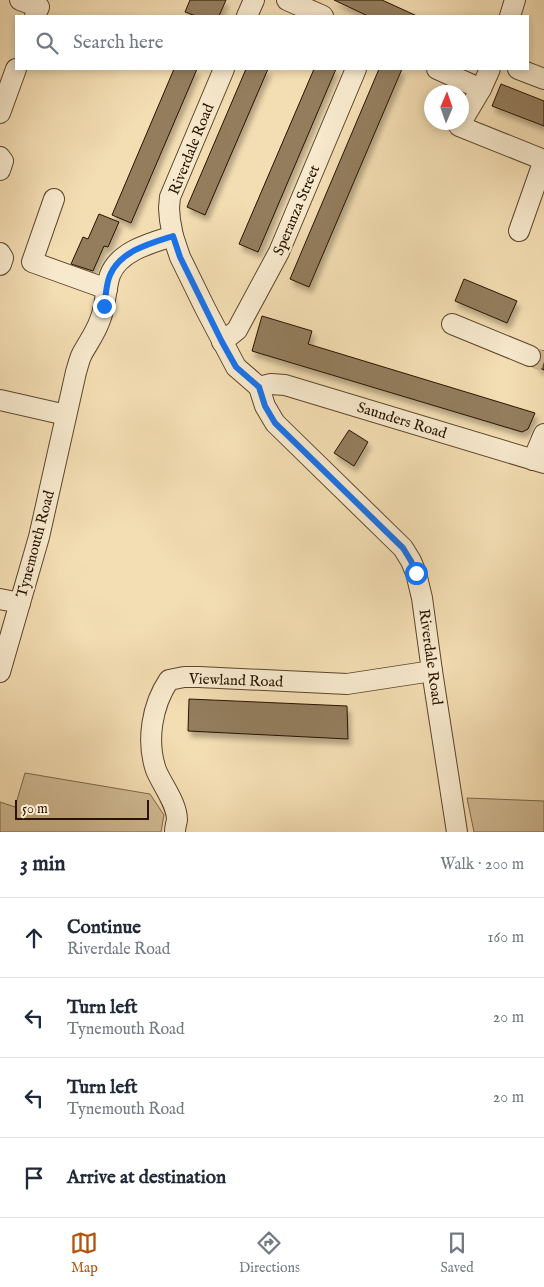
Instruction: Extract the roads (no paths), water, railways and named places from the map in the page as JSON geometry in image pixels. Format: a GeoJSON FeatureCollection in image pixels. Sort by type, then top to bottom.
{"type":"FeatureCollection","features":[{"type":"Feature","properties":{"kind":"street"},"geometry":{"type":"LineString","coordinates":[[20,0],[39,7],[36,15]]}},
{"type":"Feature","properties":{"kind":"street"},"geometry":{"type":"LineString","coordinates":[[247,15],[254,0]]}},
{"type":"Feature","properties":{"kind":"street"},"geometry":{"type":"LineString","coordinates":[[287,0],[321,15]]}},
{"type":"Feature","properties":{"kind":"street"},"geometry":{"type":"LineString","coordinates":[[510,15],[516,0]]}},
{"type":"Feature","properties":{"kind":"street"},"geometry":{"type":"LineString","coordinates":[[0,113],[16,70]]}},
{"type":"Feature","properties":{"kind":"street","name":"Riverdale Road"},"geometry":{"type":"LineString","coordinates":[[224,70],[170,197],[169,208],[173,236],[180,257],[222,342],[236,367],[259,387],[265,406],[275,423],[403,548],[411,561],[422,598],[457,832]]}},
{"type":"Feature","properties":{"kind":"street","name":"Speranza Street"},"geometry":{"type":"LineString","coordinates":[[222,342],[237,330],[279,252],[356,70]]}},
{"type":"Feature","properties":{"kind":"street"},"geometry":{"type":"LineString","coordinates":[[439,70],[481,89]]}},
{"type":"Feature","properties":{"kind":"street"},"geometry":{"type":"LineString","coordinates":[[469,109],[490,70]]}},
{"type":"Feature","properties":{"kind":"street"},"geometry":{"type":"LineString","coordinates":[[521,70],[544,79]]}},
{"type":"Feature","properties":{"kind":"street"},"geometry":{"type":"LineString","coordinates":[[463,130],[544,160],[519,231]]}},
{"type":"Feature","properties":{"kind":"street"},"geometry":{"type":"LineString","coordinates":[[0,156],[3,161],[0,170]]}},
{"type":"Feature","properties":{"kind":"street"},"geometry":{"type":"LineString","coordinates":[[54,199],[32,262],[107,289]]}},
{"type":"Feature","properties":{"kind":"street","name":"Tynemouth Road"},"geometry":{"type":"LineString","coordinates":[[5,678],[20,603],[39,537],[78,364],[100,321],[110,274],[119,261],[132,252],[173,236]]}},
{"type":"Feature","properties":{"kind":"street"},"geometry":{"type":"LineString","coordinates":[[0,252],[3,258],[0,265]]}},
{"type":"Feature","properties":{"kind":"street"},"geometry":{"type":"LineString","coordinates":[[452,324],[530,356]]}},
{"type":"Feature","properties":{"kind":"street","name":"Saunders Road"},"geometry":{"type":"LineString","coordinates":[[259,387],[271,384],[285,385],[539,461]]}},
{"type":"Feature","properties":{"kind":"street"},"geometry":{"type":"LineString","coordinates":[[0,400],[66,415]]}},
{"type":"Feature","properties":{"kind":"street"},"geometry":{"type":"LineString","coordinates":[[539,461],[544,434]]}},
{"type":"Feature","properties":{"kind":"street"},"geometry":{"type":"LineString","coordinates":[[0,599],[20,603]]}},
{"type":"Feature","properties":{"kind":"street","name":"Viewland Road"},"geometry":{"type":"LineString","coordinates":[[175,832],[177,819],[172,801],[156,768],[152,751],[152,728],[158,700],[169,680],[199,677],[347,684],[432,671]]}},
{"type":"Feature","properties":{"kind":"tunnel"},"geometry":{"type":"LineString","coordinates":[[530,356],[544,362]]}}]}
